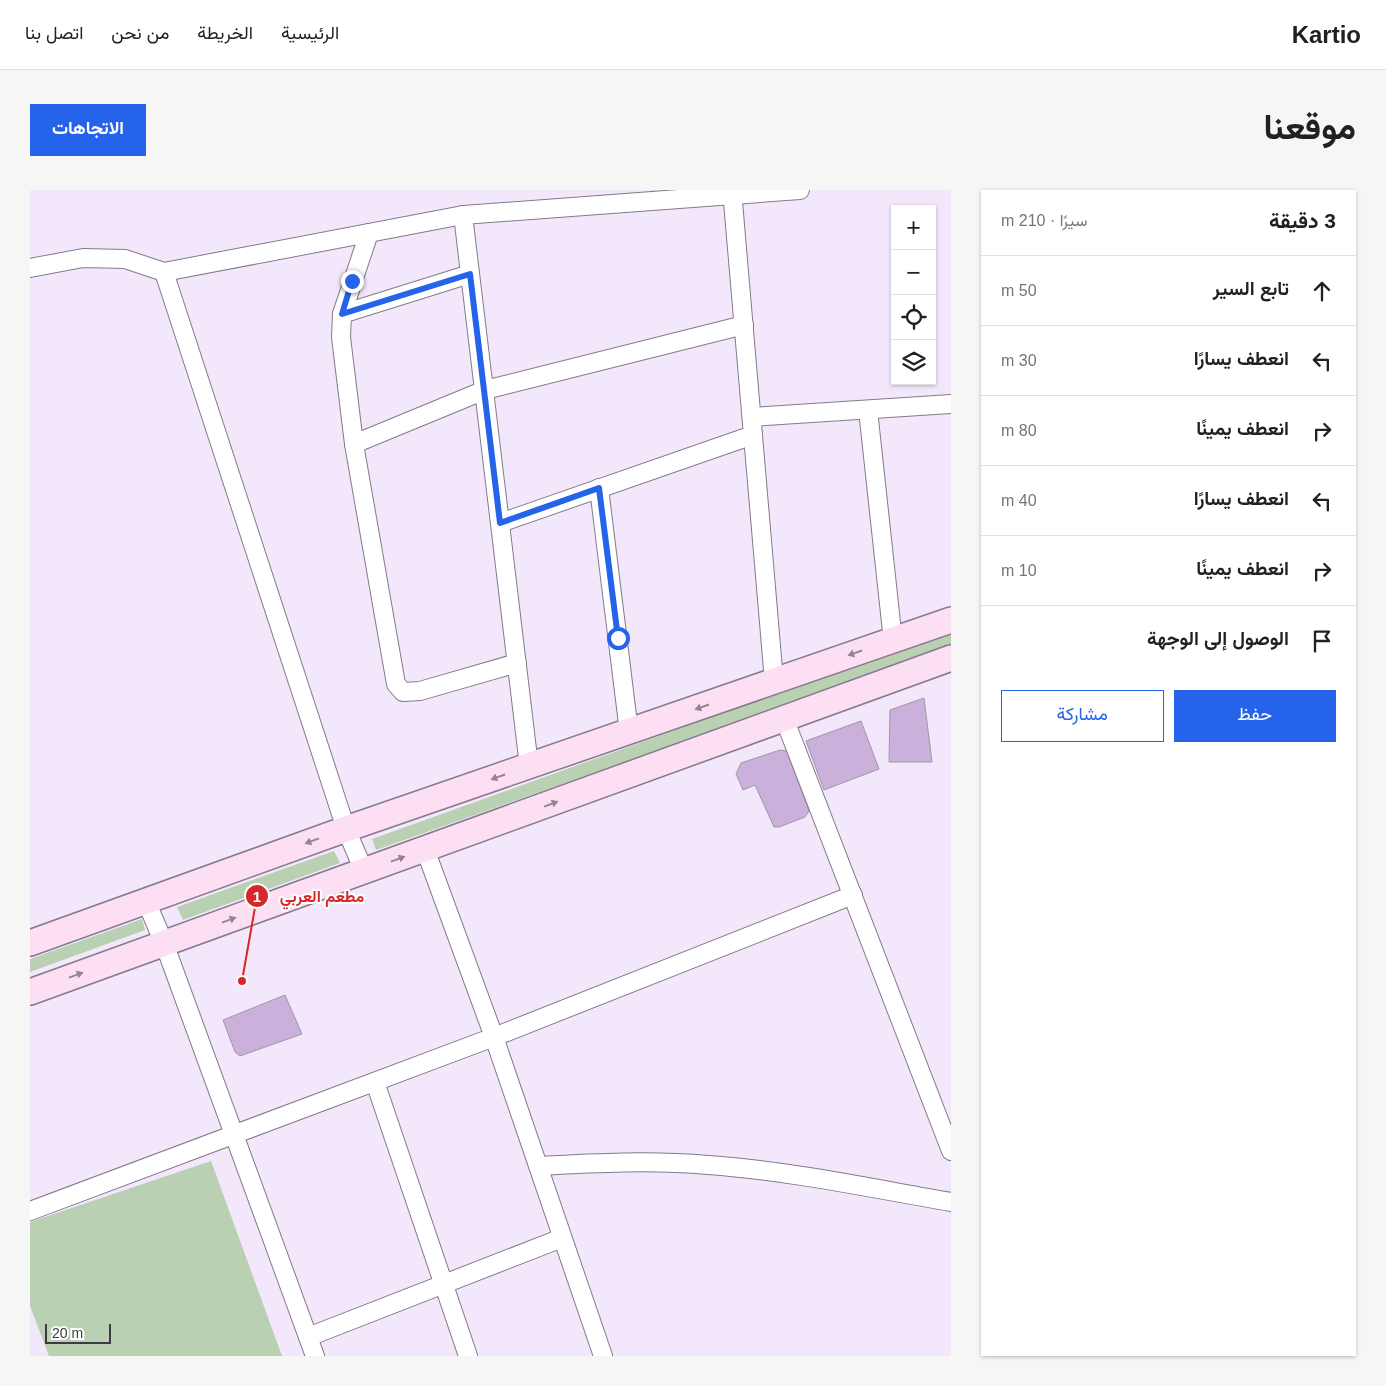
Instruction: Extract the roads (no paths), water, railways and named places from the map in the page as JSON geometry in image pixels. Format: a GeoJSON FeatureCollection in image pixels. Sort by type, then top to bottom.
{"type":"FeatureCollection","features":[{"type":"Feature","properties":{"kind":"main road"},"geometry":{"type":"LineString","coordinates":[[30,943],[346,829],[951,620]]}},
{"type":"Feature","properties":{"kind":"main road"},"geometry":{"type":"LineString","coordinates":[[30,992],[951,658]]}},
{"type":"Feature","properties":{"kind":"street"},"geometry":{"type":"LineString","coordinates":[[30,268],[92,258],[125,260],[164,272],[463,215],[732,192],[800,190]]}},
{"type":"Feature","properties":{"kind":"street"},"geometry":{"type":"LineString","coordinates":[[732,192],[774,681]]}},
{"type":"Feature","properties":{"kind":"street"},"geometry":{"type":"LineString","coordinates":[[463,215],[529,766]]}},
{"type":"Feature","properties":{"kind":"street"},"geometry":{"type":"LineString","coordinates":[[369,233],[342,314],[341,337],[354,444],[396,684],[403,692],[420,691],[517,663]]}},
{"type":"Feature","properties":{"kind":"street"},"geometry":{"type":"LineString","coordinates":[[164,272],[346,829],[364,871]]}},
{"type":"Feature","properties":{"kind":"street"},"geometry":{"type":"LineString","coordinates":[[342,314],[470,274]]}},
{"type":"Feature","properties":{"kind":"street"},"geometry":{"type":"LineString","coordinates":[[354,444],[485,390],[744,326]]}},
{"type":"Feature","properties":{"kind":"street"},"geometry":{"type":"LineString","coordinates":[[500,523],[599,488],[752,426],[868,410],[951,404]]}},
{"type":"Feature","properties":{"kind":"street"},"geometry":{"type":"LineString","coordinates":[[868,410],[893,640]]}},
{"type":"Feature","properties":{"kind":"street"},"geometry":{"type":"LineString","coordinates":[[599,488],[629,732]]}},
{"type":"Feature","properties":{"kind":"street"},"geometry":{"type":"LineString","coordinates":[[784,718],[951,1151]]}},
{"type":"Feature","properties":{"kind":"street"},"geometry":{"type":"LineString","coordinates":[[425,849],[494,1037],[603,1356]]}},
{"type":"Feature","properties":{"kind":"street"},"geometry":{"type":"LineString","coordinates":[[30,1211],[494,1037],[853,895]]}},
{"type":"Feature","properties":{"kind":"street"},"geometry":{"type":"LineString","coordinates":[[146,901],[164,943],[314,1356]]}},
{"type":"Feature","properties":{"kind":"street"},"geometry":{"type":"LineString","coordinates":[[375,1082],[468,1356]]}},
{"type":"Feature","properties":{"kind":"street"},"geometry":{"type":"LineString","coordinates":[[538,1166],[630,1161],[708,1165],[803,1176],[951,1202]]}},
{"type":"Feature","properties":{"kind":"street"},"geometry":{"type":"LineString","coordinates":[[308,1337],[562,1238]]}},
{"type":"Feature","properties":{"kind":"place","name":"مطعم العربي"},"geometry":{"type":"Point","coordinates":[242,981]}}]}
